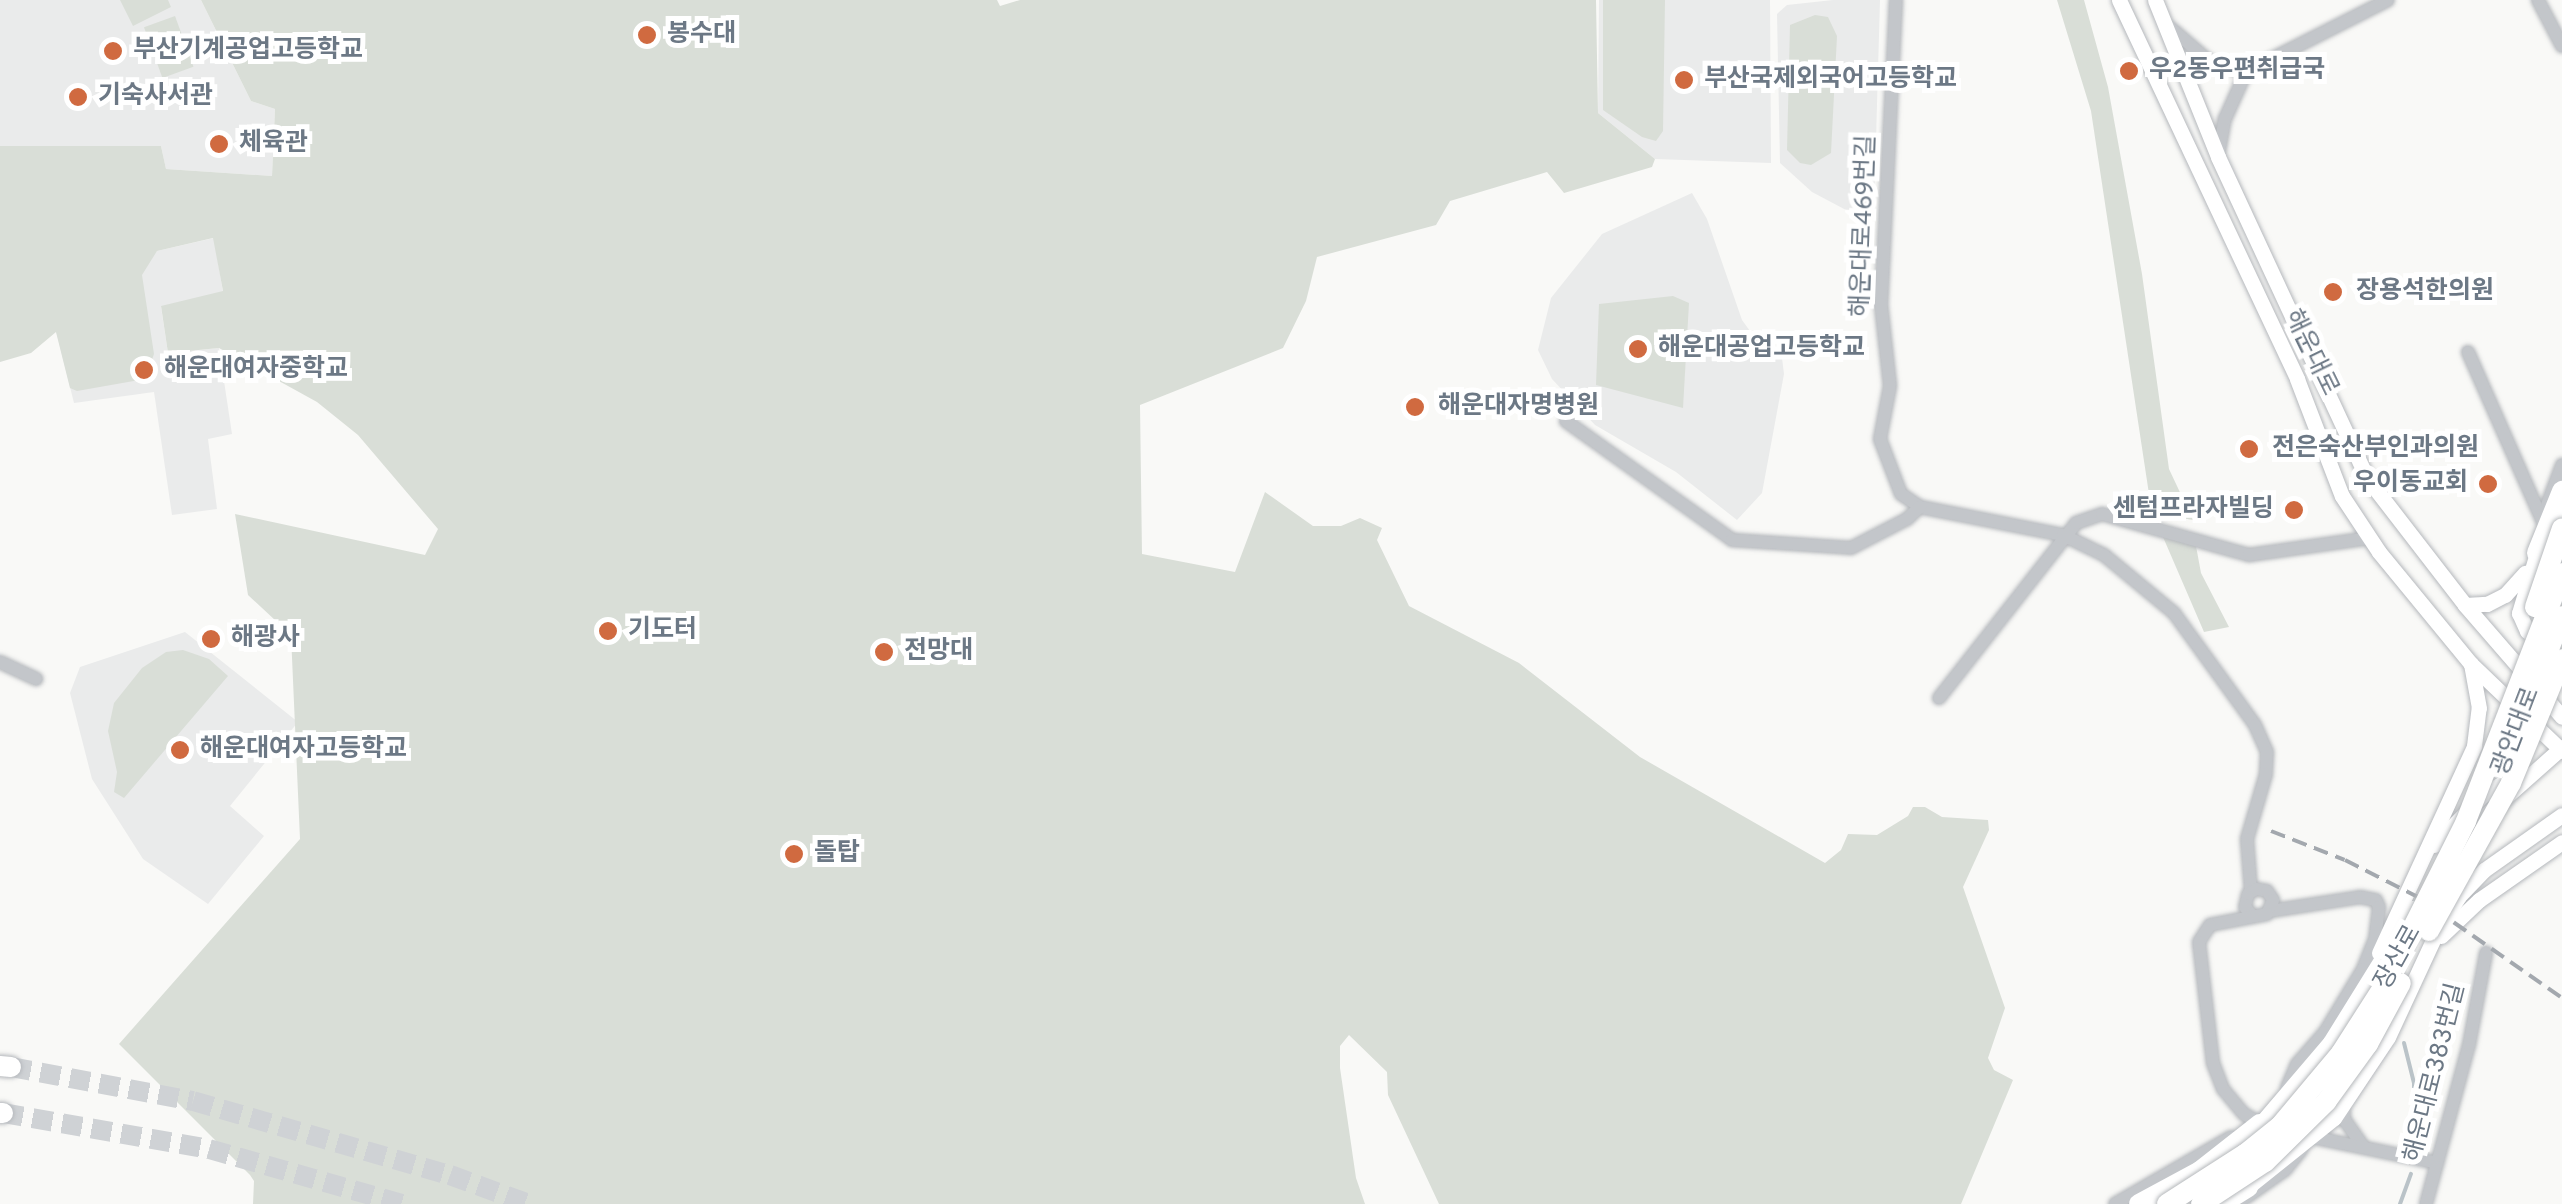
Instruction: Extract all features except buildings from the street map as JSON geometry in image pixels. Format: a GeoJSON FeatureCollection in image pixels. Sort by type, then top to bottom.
{"type":"FeatureCollection","features":[{"type":"Feature","properties":{"kind":"highway"},"geometry":{"type":"LineString","coordinates":[[2537,552],[2562,491]]}},
{"type":"Feature","properties":{"kind":"highway"},"geometry":{"type":"LineString","coordinates":[[2532,642],[2532,616],[2553,525]]}},
{"type":"Feature","properties":{"kind":"highway"},"geometry":{"type":"LineString","coordinates":[[2532,642],[2562,573]]}},
{"type":"Feature","properties":{"kind":"highway","name":"광안대로"},"geometry":{"type":"LineString","coordinates":[[2474,848],[2562,618]]}},
{"type":"Feature","properties":{"kind":"highway","name":"장산로"},"geometry":{"type":"LineString","coordinates":[[2167,1204],[2246,1154],[2280,1126],[2341,1053],[2382,989],[2440,879],[2532,642]]}},
{"type":"Feature","properties":{"kind":"highway"},"geometry":{"type":"LineString","coordinates":[[2474,848],[2510,783],[2562,660]]}},
{"type":"Feature","properties":{"kind":"highway","name":"장산로"},"geometry":{"type":"LineString","coordinates":[[2201,1204],[2265,1162],[2326,1102],[2368,1044],[2474,848]]}},
{"type":"Feature","properties":{"kind":"highway"},"geometry":{"type":"LineString","coordinates":[[2140,1204],[2200,1171],[2260,1124]]}},
{"type":"Feature","properties":{"kind":"highway"},"geometry":{"type":"LineString","coordinates":[[2221,1204],[2242,1196]]}},
{"type":"Feature","properties":{"kind":"main road","name":"해운대로"},"geometry":{"type":"LineString","coordinates":[[2120,0],[2297,378],[2342,496],[2370,538],[2471,664],[2561,749]]}},
{"type":"Feature","properties":{"kind":"main road","name":"해운대로"},"geometry":{"type":"LineString","coordinates":[[2154,0],[2218,157],[2368,478],[2465,605],[2562,716]]}},
{"type":"Feature","properties":{"kind":"main road"},"geometry":{"type":"LineString","coordinates":[[2465,605],[2488,604],[2505,595],[2520,581],[2537,552]]}},
{"type":"Feature","properties":{"kind":"main road"},"geometry":{"type":"LineString","coordinates":[[2537,552],[2522,591],[2520,624],[2535,634],[2562,618]]}},
{"type":"Feature","properties":{"kind":"main road"},"geometry":{"type":"LineString","coordinates":[[2541,692],[2562,643]]}},
{"type":"Feature","properties":{"kind":"main road"},"geometry":{"type":"LineString","coordinates":[[2358,996],[2474,746],[2479,708],[2471,664]]}},
{"type":"Feature","properties":{"kind":"main road"},"geometry":{"type":"LineString","coordinates":[[2541,692],[2562,685]]}},
{"type":"Feature","properties":{"kind":"main road"},"geometry":{"type":"LineString","coordinates":[[2260,1124],[2330,1042],[2459,838],[2561,749]]}},
{"type":"Feature","properties":{"kind":"main road"},"geometry":{"type":"LineString","coordinates":[[2419,863],[2482,796],[2528,768],[2546,762]]}},
{"type":"Feature","properties":{"kind":"main road"},"geometry":{"type":"LineString","coordinates":[[2242,1196],[2312,1136],[2344,1102],[2388,1037],[2440,922],[2484,870],[2562,814]]}},
{"type":"Feature","properties":{"kind":"main road"},"geometry":{"type":"LineString","coordinates":[[2426,954],[2449,925],[2479,900],[2562,842]]}},
{"type":"Feature","properties":{"kind":"street","name":"해운대로469번길"},"geometry":{"type":"LineString","coordinates":[[1896,0],[1882,304],[1890,386],[1880,439],[1901,494],[1920,507]]}},
{"type":"Feature","properties":{"kind":"street"},"geometry":{"type":"LineString","coordinates":[[2218,157],[2225,120],[2246,72],[2388,0]]}},
{"type":"Feature","properties":{"kind":"street"},"geometry":{"type":"LineString","coordinates":[[2538,0],[2562,46]]}},
{"type":"Feature","properties":{"kind":"street"},"geometry":{"type":"LineString","coordinates":[[2165,23],[2210,62],[2246,72]]}},
{"type":"Feature","properties":{"kind":"street"},"geometry":{"type":"LineString","coordinates":[[2468,352],[2553,525]]}},
{"type":"Feature","properties":{"kind":"street"},"geometry":{"type":"LineString","coordinates":[[1566,421],[1732,540],[1850,548],[1907,519],[1920,507],[2062,535],[2104,556],[2174,613],[2263,740],[2266,774],[2247,839],[2251,891],[2245,902],[2251,914]]}},
{"type":"Feature","properties":{"kind":"street"},"geometry":{"type":"LineString","coordinates":[[2537,552],[2553,525],[2562,466]]}},
{"type":"Feature","properties":{"kind":"street"},"geometry":{"type":"LineString","coordinates":[[1938,698],[2008,613],[2062,535],[2076,523],[2102,514],[2250,555],[2370,538]]}},
{"type":"Feature","properties":{"kind":"street"},"geometry":{"type":"LineString","coordinates":[[0,662],[36,679]]}},
{"type":"Feature","properties":{"kind":"street"},"geometry":{"type":"LineString","coordinates":[[2250,864],[2272,900],[2270,911],[2259,917],[2251,914],[2210,925],[2200,942],[2212,1063],[2224,1089],[2244,1114],[2260,1124],[2437,1163]]}},
{"type":"Feature","properties":{"kind":"street"},"geometry":{"type":"LineString","coordinates":[[2251,891],[2267,891]]}},
{"type":"Feature","properties":{"kind":"street","name":"장산로"},"geometry":{"type":"LineString","coordinates":[[2270,911],[2360,897],[2376,900],[2379,907],[2368,957],[2324,1032],[2297,1064],[2286,1090]]}},
{"type":"Feature","properties":{"kind":"street","name":"해운대로383번길"},"geometry":{"type":"LineString","coordinates":[[2426,1204],[2469,1045],[2486,953]]}},
{"type":"Feature","properties":{"kind":"street"},"geometry":{"type":"LineString","coordinates":[[2344,1102],[2347,1124],[2365,1148]]}},
{"type":"Feature","properties":{"kind":"street"},"geometry":{"type":"LineString","coordinates":[[2115,1204],[2260,1124]]}},
{"type":"Feature","properties":{"kind":"shaded area","name":"부산기계공업고등학교"},"geometry":{"type":"Polygon","coordinates":[[[0,0],[201,0],[251,101],[275,109],[272,176],[166,169],[161,146],[0,147],[0,0]]]}},
{"type":"Feature","properties":{"kind":"shaded area"},"geometry":{"type":"Polygon","coordinates":[[[120,0],[168,0],[171,7],[133,26],[120,0]]]}},
{"type":"Feature","properties":{"kind":"shaded area"},"geometry":{"type":"Polygon","coordinates":[[[201,0],[997,0],[1000,6],[1020,0],[1596,0],[1598,113],[1655,159],[1652,167],[1564,193],[1547,172],[1450,201],[1436,225],[1317,257],[1306,301],[1283,348],[1140,405],[1142,554],[1235,572],[1265,492],[1313,526],[1341,526],[1360,518],[1382,528],[1377,540],[1409,606],[1519,663],[1640,757],[1825,863],[1841,850],[1848,834],[1877,835],[1908,816],[1913,807],[1925,807],[1942,817],[1988,820],[1989,830],[1963,887],[2005,1008],[1988,1058],[1994,1070],[2013,1080],[1961,1204],[1439,1204],[1388,1095],[1387,1072],[1349,1035],[1340,1046],[1340,1068],[1356,1178],[1365,1204],[253,1204],[254,1181],[250,1175],[119,1044],[300,839],[291,635],[248,595],[235,514],[425,555],[438,529],[358,435],[317,402],[219,348],[168,353],[161,306],[223,291],[213,238],[157,251],[142,275],[154,354],[145,379],[77,391],[70,388],[56,332],[31,353],[0,362],[0,146],[161,146],[166,169],[272,176],[275,109],[251,101],[201,0]]]}},
{"type":"Feature","properties":{"kind":"shaded area","name":"부산국제외국어고등학교"},"geometry":{"type":"Polygon","coordinates":[[[1599,0],[1770,0],[1771,163],[1655,159],[1598,113],[1599,0]]]}},
{"type":"Feature","properties":{"kind":"shaded area"},"geometry":{"type":"Polygon","coordinates":[[[1603,0],[1665,0],[1663,131],[1656,141],[1642,137],[1603,110],[1603,0]]]}},
{"type":"Feature","properties":{"kind":"shaded area"},"geometry":{"type":"Polygon","coordinates":[[[1880,0],[1874,210],[1846,210],[1812,192],[1780,163],[1777,14],[1787,5],[1880,0]]]}},
{"type":"Feature","properties":{"kind":"shaded area"},"geometry":{"type":"Polygon","coordinates":[[[2057,0],[2084,0],[2108,87],[2142,274],[2169,469],[2193,520],[2165,515],[2153,507],[2149,494],[2091,111],[2057,0]]]}},
{"type":"Feature","properties":{"kind":"shaded area"},"geometry":{"type":"Polygon","coordinates":[[[1815,15],[1828,17],[1837,36],[1831,153],[1811,165],[1800,163],[1787,150],[1790,25],[1815,15]]]}},
{"type":"Feature","properties":{"kind":"shaded area"},"geometry":{"type":"Polygon","coordinates":[[[175,16],[193,67],[162,78],[144,27],[175,16]]]}},
{"type":"Feature","properties":{"kind":"shaded area"},"geometry":{"type":"Polygon","coordinates":[[[1692,193],[1707,219],[1742,320],[1758,342],[1781,350],[1784,374],[1762,493],[1737,520],[1676,472],[1595,425],[1552,379],[1538,350],[1551,298],[1602,234],[1692,193]]]}},
{"type":"Feature","properties":{"kind":"shaded area","name":"해운대여자중학교"},"geometry":{"type":"Polygon","coordinates":[[[214,238],[223,292],[161,307],[168,353],[219,348],[232,434],[208,439],[217,509],[172,515],[154,392],[74,403],[56,331],[157,251],[214,238]]]}},
{"type":"Feature","properties":{"kind":"shaded area"},"geometry":{"type":"Polygon","coordinates":[[[1673,296],[1689,303],[1683,408],[1596,385],[1599,304],[1673,296]]]}},
{"type":"Feature","properties":{"kind":"shaded area"},"geometry":{"type":"Polygon","coordinates":[[[2163,537],[2196,546],[2201,573],[2229,627],[2204,632],[2163,537]]]}},
{"type":"Feature","properties":{"kind":"shaded area","name":"해운대여자고등학교"},"geometry":{"type":"Polygon","coordinates":[[[185,632],[298,722],[230,806],[264,836],[208,904],[143,859],[92,779],[70,693],[80,667],[185,632]]]}},
{"type":"Feature","properties":{"kind":"shaded area"},"geometry":{"type":"Polygon","coordinates":[[[183,650],[209,659],[228,676],[124,798],[114,792],[117,772],[108,731],[114,703],[142,668],[166,652],[183,650]]]}},
{"type":"Feature","properties":{"kind":"waterway"},"geometry":{"type":"LineString","coordinates":[[2404,1043],[2414,1083],[2414,1147]]}},
{"type":"Feature","properties":{"kind":"waterway"},"geometry":{"type":"LineString","coordinates":[[2400,1204],[2411,1174]]}},
{"type":"Feature","properties":{"kind":"tunnel"},"geometry":{"type":"LineString","coordinates":[[11,1067],[193,1101],[450,1175],[529,1204]]}},
{"type":"Feature","properties":{"kind":"tunnel"},"geometry":{"type":"LineString","coordinates":[[3,1113],[209,1149],[402,1204]]}},
{"type":"Feature","properties":{"kind":"railway"},"geometry":{"type":"LineString","coordinates":[[2271,831],[2345,860],[2416,896],[2562,998]]}},
{"type":"Feature","properties":{"kind":"place","name":"봉수대"},"geometry":{"type":"Point","coordinates":[647,35]}},
{"type":"Feature","properties":{"kind":"place","name":"부산기계공업고등학교"},"geometry":{"type":"Point","coordinates":[113,51]}},
{"type":"Feature","properties":{"kind":"place","name":"우2동우편취급국"},"geometry":{"type":"Point","coordinates":[2129,71]}},
{"type":"Feature","properties":{"kind":"place","name":"부산국제외국어고등학교"},"geometry":{"type":"Point","coordinates":[1684,80]}},
{"type":"Feature","properties":{"kind":"place","name":"기숙사서관"},"geometry":{"type":"Point","coordinates":[78,97]}},
{"type":"Feature","properties":{"kind":"place","name":"체육관"},"geometry":{"type":"Point","coordinates":[219,144]}},
{"type":"Feature","properties":{"kind":"place","name":"장용석한의원"},"geometry":{"type":"Point","coordinates":[2333,292]}},
{"type":"Feature","properties":{"kind":"place","name":"해운대공업고등학교"},"geometry":{"type":"Point","coordinates":[1638,349]}},
{"type":"Feature","properties":{"kind":"place","name":"해운대여자중학교"},"geometry":{"type":"Point","coordinates":[144,370]}},
{"type":"Feature","properties":{"kind":"place","name":"해운대자명병원"},"geometry":{"type":"Point","coordinates":[1415,407]}},
{"type":"Feature","properties":{"kind":"place","name":"전은숙산부인과의원"},"geometry":{"type":"Point","coordinates":[2249,449]}},
{"type":"Feature","properties":{"kind":"place","name":"우이동교회"},"geometry":{"type":"Point","coordinates":[2488,484]}},
{"type":"Feature","properties":{"kind":"place","name":"센텀프라자빌딩"},"geometry":{"type":"Point","coordinates":[2294,510]}},
{"type":"Feature","properties":{"kind":"place","name":"기도터"},"geometry":{"type":"Point","coordinates":[608,631]}},
{"type":"Feature","properties":{"kind":"place","name":"해광사"},"geometry":{"type":"Point","coordinates":[211,639]}},
{"type":"Feature","properties":{"kind":"place","name":"전망대"},"geometry":{"type":"Point","coordinates":[884,652]}},
{"type":"Feature","properties":{"kind":"place","name":"해운대여자고등학교"},"geometry":{"type":"Point","coordinates":[180,750]}},
{"type":"Feature","properties":{"kind":"place","name":"돌탑"},"geometry":{"type":"Point","coordinates":[794,854]}}]}
